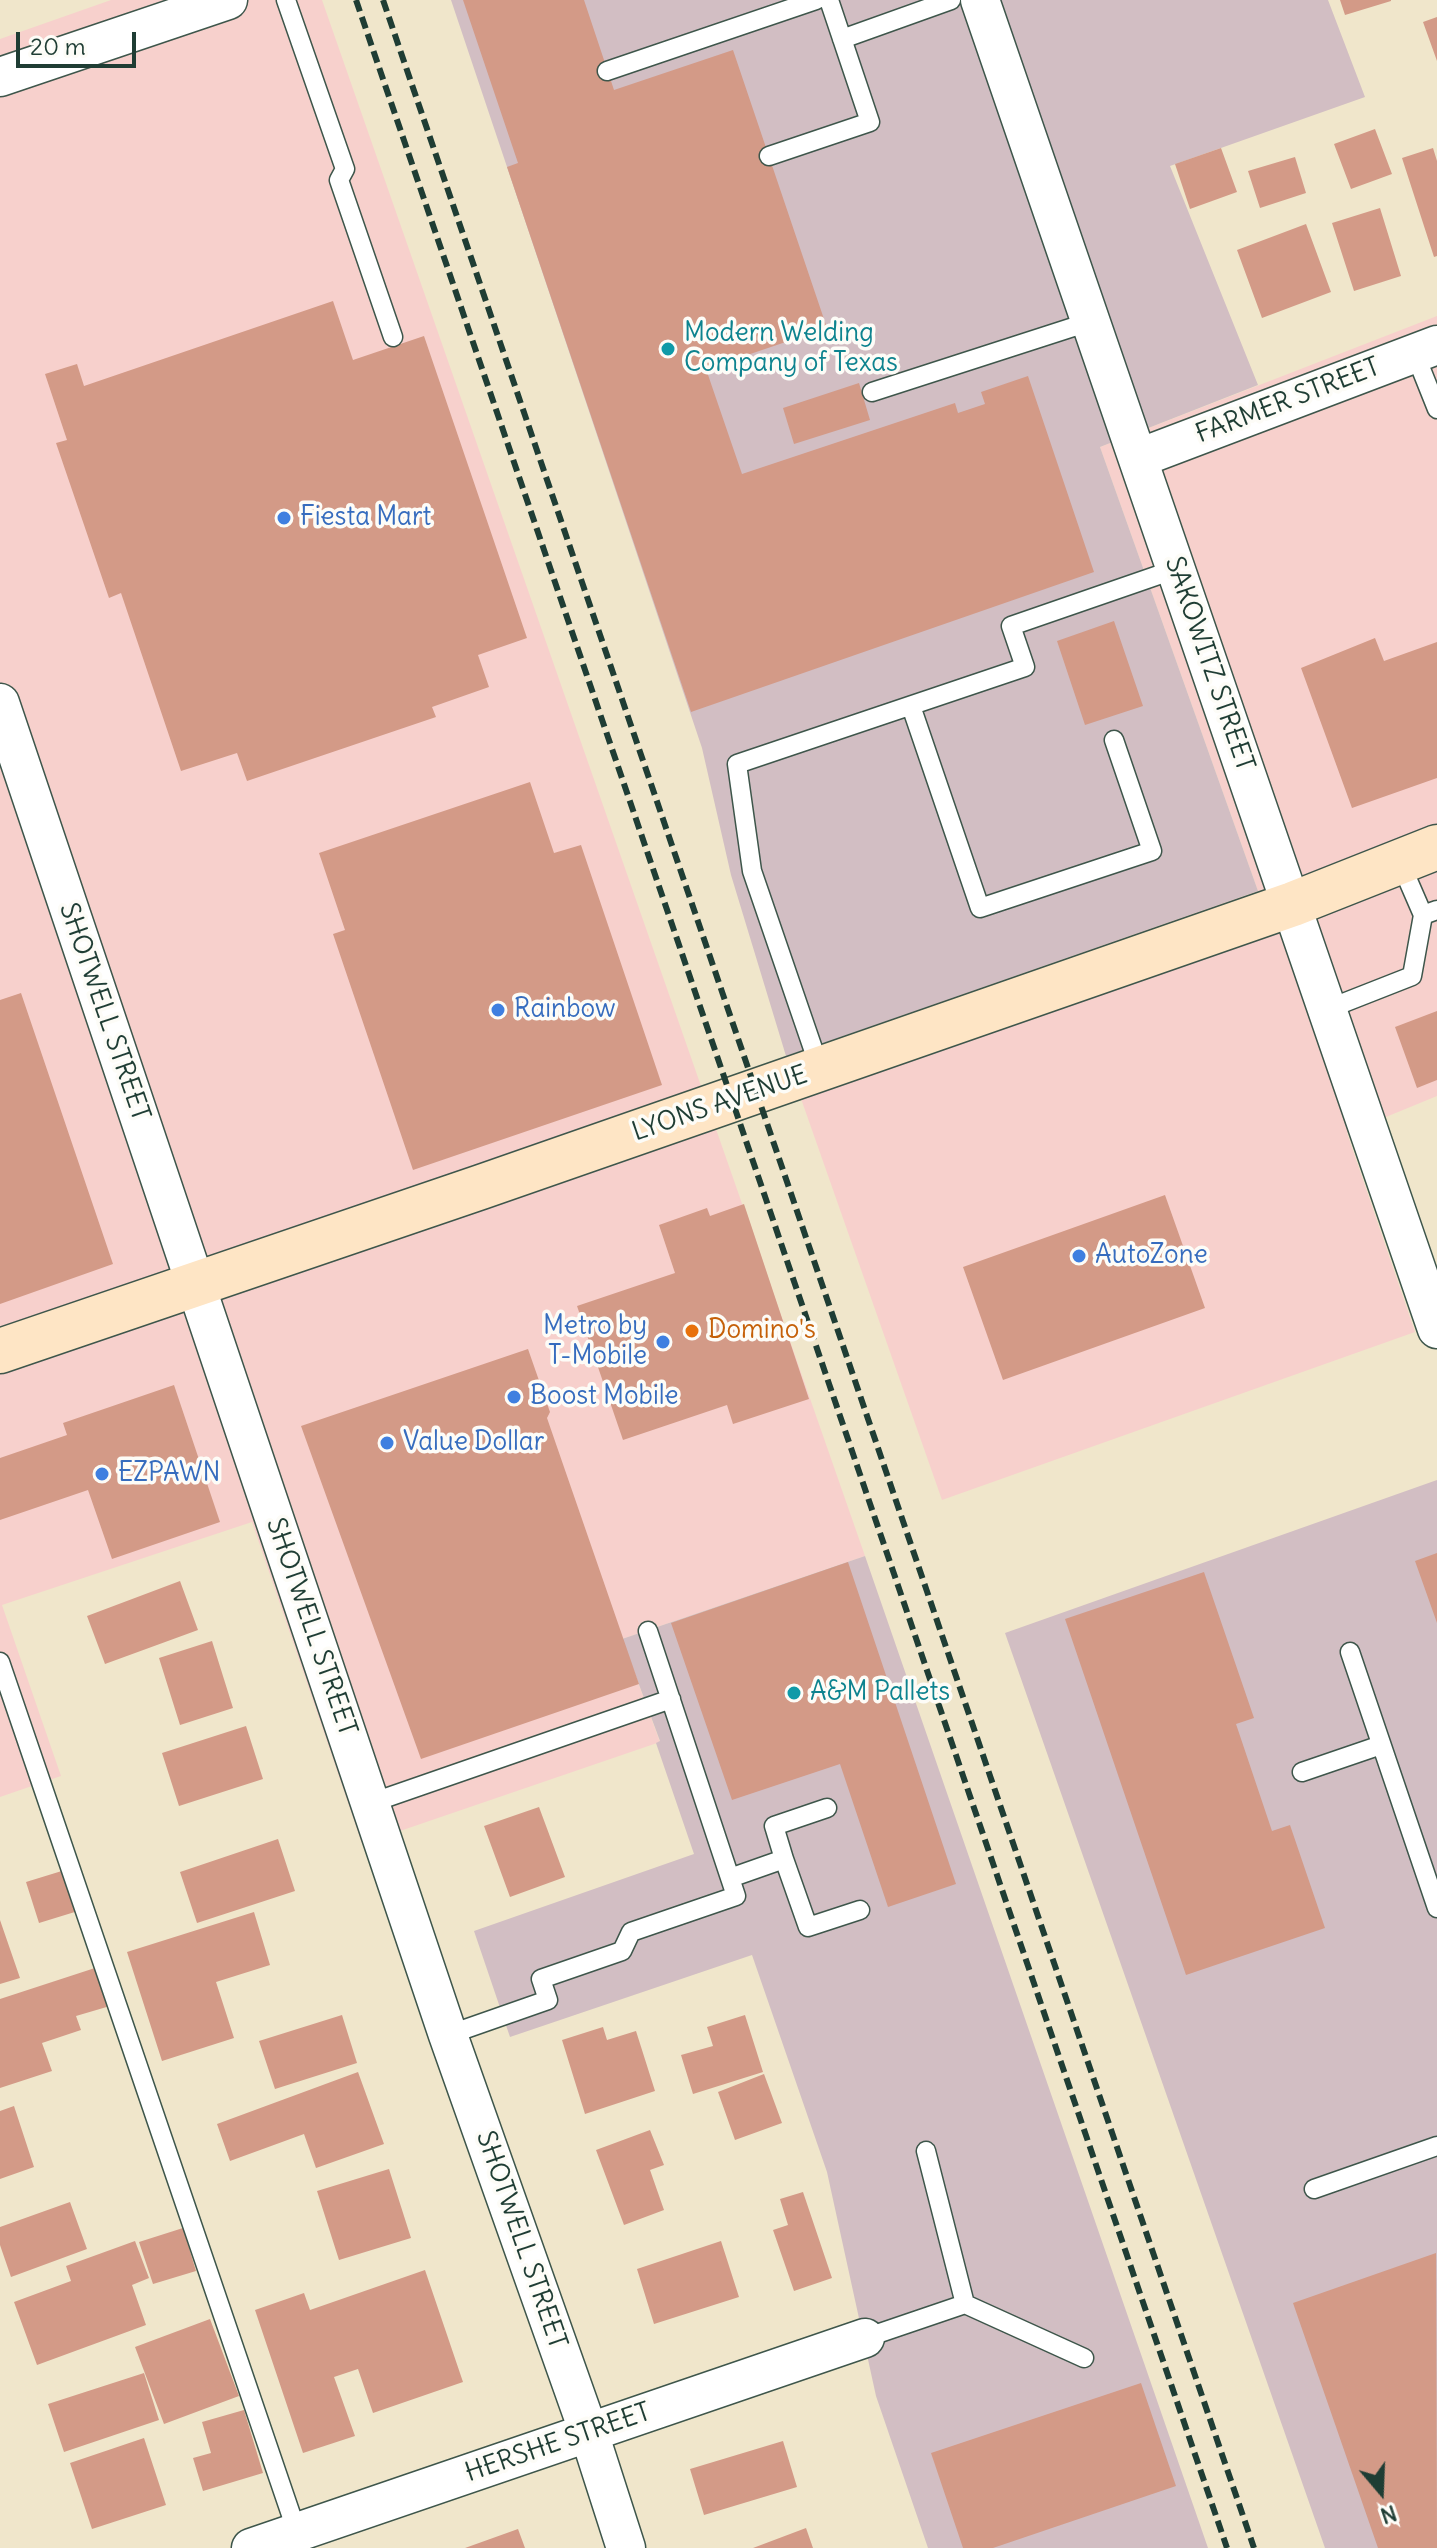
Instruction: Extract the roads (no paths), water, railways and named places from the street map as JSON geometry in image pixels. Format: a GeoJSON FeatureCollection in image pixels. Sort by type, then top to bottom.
{"type":"FeatureCollection","features":[{"type":"Feature","properties":{"kind":"street"},"geometry":{"type":"LineString","coordinates":[[0,77],[228,0]]}},
{"type":"Feature","properties":{"kind":"street","name":"SAKOWITZ STREET"},"geometry":{"type":"LineString","coordinates":[[980,0],[1437,1329]]}},
{"type":"Feature","properties":{"kind":"street","name":"FARMER STREET"},"geometry":{"type":"LineString","coordinates":[[1139,458],[1426,349]]}},
{"type":"Feature","properties":{"kind":"street","name":"SHOTWELL STREET"},"geometry":{"type":"LineString","coordinates":[[0,703],[448,2035],[589,2433],[626,2548]]}},
{"type":"Feature","properties":{"kind":"street","name":"LYONS AVENUE"},"geometry":{"type":"LineString","coordinates":[[0,1351],[1293,904],[1419,854]]}},
{"type":"Feature","properties":{"kind":"street","name":"HERSHE STREET"},"geometry":{"type":"LineString","coordinates":[[251,2548],[300,2540],[589,2433],[865,2338]]}},
{"type":"Feature","properties":{"kind":"lane"},"geometry":{"type":"LineString","coordinates":[[286,0],[345,169],[339,180],[393,337]]}},
{"type":"Feature","properties":{"kind":"lane"},"geometry":{"type":"LineString","coordinates":[[607,71],[816,0]]}},
{"type":"Feature","properties":{"kind":"lane"},"geometry":{"type":"LineString","coordinates":[[769,156],[870,122],[829,0]]}},
{"type":"Feature","properties":{"kind":"lane"},"geometry":{"type":"LineString","coordinates":[[842,39],[951,0]]}},
{"type":"Feature","properties":{"kind":"lane"},"geometry":{"type":"LineString","coordinates":[[872,392],[1092,321]]}},
{"type":"Feature","properties":{"kind":"lane"},"geometry":{"type":"LineString","coordinates":[[1426,349],[1437,409]]}},
{"type":"Feature","properties":{"kind":"lane"},"geometry":{"type":"LineString","coordinates":[[820,1069],[752,871],[737,764],[1025,667],[1011,626],[1176,569]]}},
{"type":"Feature","properties":{"kind":"lane"},"geometry":{"type":"LineString","coordinates":[[911,706],[980,908],[1152,851],[1114,740]]}},
{"type":"Feature","properties":{"kind":"lane"},"geometry":{"type":"LineString","coordinates":[[1328,1009],[1412,976],[1430,913],[1419,854]]}},
{"type":"Feature","properties":{"kind":"lane"},"geometry":{"type":"LineString","coordinates":[[448,2035],[548,2000],[541,1979],[622,1951],[631,1932],[736,1896],[648,1631]]}},
{"type":"Feature","properties":{"kind":"lane"},"geometry":{"type":"LineString","coordinates":[[1350,1652],[1437,1908]]}},
{"type":"Feature","properties":{"kind":"lane"},"geometry":{"type":"LineString","coordinates":[[0,1662],[300,2540]]}},
{"type":"Feature","properties":{"kind":"lane"},"geometry":{"type":"LineString","coordinates":[[371,1803],[671,1699]]}},
{"type":"Feature","properties":{"kind":"lane"},"geometry":{"type":"LineString","coordinates":[[1302,1772],[1381,1745]]}},
{"type":"Feature","properties":{"kind":"lane"},"geometry":{"type":"LineString","coordinates":[[827,1808],[774,1826],[784,1859],[808,1927],[860,1910]]}},
{"type":"Feature","properties":{"kind":"lane"},"geometry":{"type":"LineString","coordinates":[[730,1878],[784,1859]]}},
{"type":"Feature","properties":{"kind":"lane"},"geometry":{"type":"LineString","coordinates":[[926,2151],[965,2304]]}},
{"type":"Feature","properties":{"kind":"lane"},"geometry":{"type":"LineString","coordinates":[[1314,2189],[1435,2152]]}},
{"type":"Feature","properties":{"kind":"lane"},"geometry":{"type":"LineString","coordinates":[[865,2338],[965,2304],[1084,2358]]}},
{"type":"Feature","properties":{"kind":"railway"},"geometry":{"type":"LineString","coordinates":[[356,0],[1227,2548]]}},
{"type":"Feature","properties":{"kind":"railway"},"geometry":{"type":"LineString","coordinates":[[383,0],[1254,2548]]}},
{"type":"Feature","properties":{"kind":"place","name":"Modern Welding Company of Texas"},"geometry":{"type":"Point","coordinates":[668,349]}},
{"type":"Feature","properties":{"kind":"place","name":"Fiesta Mart"},"geometry":{"type":"Point","coordinates":[284,518]}},
{"type":"Feature","properties":{"kind":"place","name":"Rainbow"},"geometry":{"type":"Point","coordinates":[498,1010]}},
{"type":"Feature","properties":{"kind":"place","name":"AutoZone"},"geometry":{"type":"Point","coordinates":[1079,1256]}},
{"type":"Feature","properties":{"kind":"place","name":"Domino's"},"geometry":{"type":"Point","coordinates":[692,1331]}},
{"type":"Feature","properties":{"kind":"place","name":"Metro by T-Mobile"},"geometry":{"type":"Point","coordinates":[663,1342]}},
{"type":"Feature","properties":{"kind":"place","name":"Boost Mobile"},"geometry":{"type":"Point","coordinates":[514,1397]}},
{"type":"Feature","properties":{"kind":"place","name":"Value Dollar"},"geometry":{"type":"Point","coordinates":[387,1443]}},
{"type":"Feature","properties":{"kind":"place","name":"EZPAWN"},"geometry":{"type":"Point","coordinates":[102,1474]}},
{"type":"Feature","properties":{"kind":"place","name":"A&M Pallets"},"geometry":{"type":"Point","coordinates":[794,1693]}}]}
